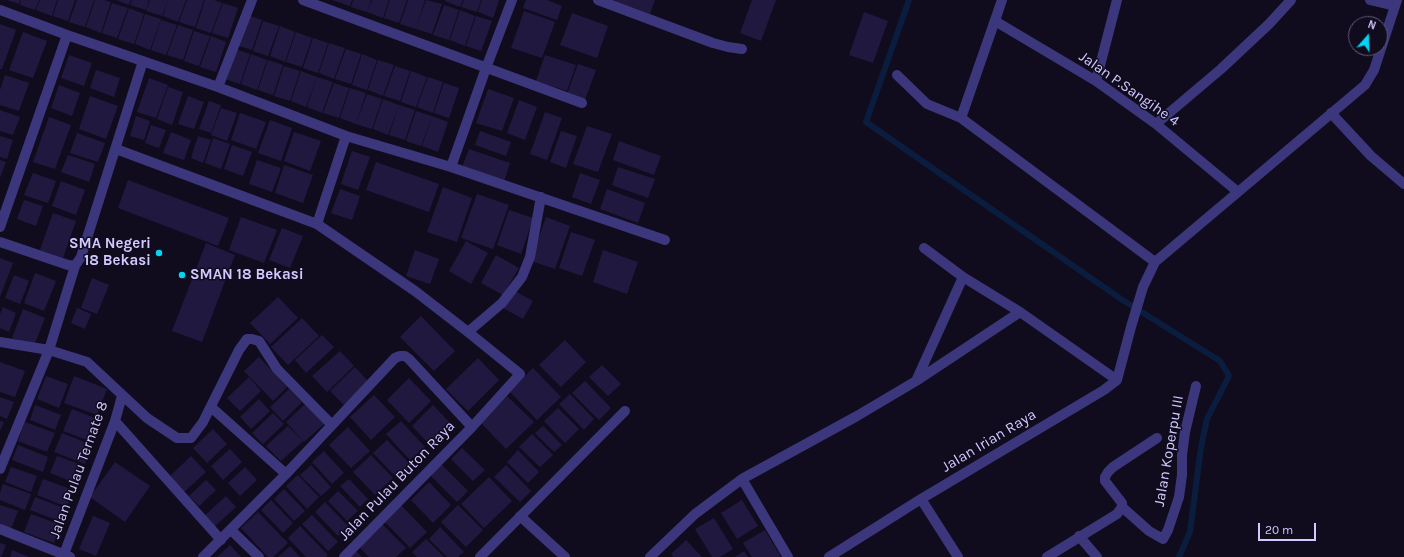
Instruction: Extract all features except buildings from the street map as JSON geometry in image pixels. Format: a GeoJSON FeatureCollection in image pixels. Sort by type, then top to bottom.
{"type":"FeatureCollection","features":[{"type":"Feature","properties":{"kind":"street"},"geometry":{"type":"LineString","coordinates":[[218,87],[252,0]]}},
{"type":"Feature","properties":{"kind":"street"},"geometry":{"type":"LineString","coordinates":[[303,0],[582,103]]}},
{"type":"Feature","properties":{"kind":"street"},"geometry":{"type":"LineString","coordinates":[[451,167],[512,0]]}},
{"type":"Feature","properties":{"kind":"street"},"geometry":{"type":"LineString","coordinates":[[598,0],[713,43],[742,49]]}},
{"type":"Feature","properties":{"kind":"street"},"geometry":{"type":"LineString","coordinates":[[961,118],[1002,0]]}},
{"type":"Feature","properties":{"kind":"street"},"geometry":{"type":"LineString","coordinates":[[1096,81],[1117,0]]}},
{"type":"Feature","properties":{"kind":"street"},"geometry":{"type":"LineString","coordinates":[[1156,124],[1221,70],[1269,24],[1291,0]]}},
{"type":"Feature","properties":{"kind":"street"},"geometry":{"type":"LineString","coordinates":[[924,248],[962,277],[1020,312],[1117,380],[1130,326],[1143,287],[1155,262],[1365,85],[1370,78],[1396,3],[1370,0]]}},
{"type":"Feature","properties":{"kind":"street"},"geometry":{"type":"LineString","coordinates":[[0,10],[67,35],[218,87],[346,136],[451,167],[665,240]]}},
{"type":"Feature","properties":{"kind":"street","name":"Jalan P.Sangihe 4"},"geometry":{"type":"LineString","coordinates":[[995,21],[1096,81],[1156,124],[1238,192]]}},
{"type":"Feature","properties":{"kind":"street"},"geometry":{"type":"LineString","coordinates":[[0,227],[67,35]]}},
{"type":"Feature","properties":{"kind":"street"},"geometry":{"type":"LineString","coordinates":[[0,469],[49,350],[75,266],[81,257],[143,61]]}},
{"type":"Feature","properties":{"kind":"street"},"geometry":{"type":"LineString","coordinates":[[897,75],[927,104],[961,118],[1155,262]]}},
{"type":"Feature","properties":{"kind":"street"},"geometry":{"type":"LineString","coordinates":[[1331,113],[1384,168],[1401,182]]}},
{"type":"Feature","properties":{"kind":"street"},"geometry":{"type":"LineString","coordinates":[[317,224],[346,136]]}},
{"type":"Feature","properties":{"kind":"street"},"geometry":{"type":"LineString","coordinates":[[116,149],[317,224],[415,291],[468,332],[502,303],[522,277],[530,257],[541,198]]}},
{"type":"Feature","properties":{"kind":"street"},"geometry":{"type":"LineString","coordinates":[[0,242],[75,266]]}},
{"type":"Feature","properties":{"kind":"street"},"geometry":{"type":"LineString","coordinates":[[916,381],[962,277]]}},
{"type":"Feature","properties":{"kind":"street"},"geometry":{"type":"LineString","coordinates":[[650,557],[695,514],[742,479],[857,416],[916,381],[1020,312]]}},
{"type":"Feature","properties":{"kind":"street","name":"Jalan Pulau Buton Raya"},"geometry":{"type":"LineString","coordinates":[[344,557],[472,427],[520,374],[468,332]]}},
{"type":"Feature","properties":{"kind":"street"},"geometry":{"type":"LineString","coordinates":[[0,342],[49,350],[87,362],[147,418],[176,438],[191,438],[203,422],[239,350],[247,339],[252,339],[259,341],[277,369],[332,425]]}},
{"type":"Feature","properties":{"kind":"street"},"geometry":{"type":"LineString","coordinates":[[203,557],[286,474],[395,358],[405,356],[409,359],[472,427]]}},
{"type":"Feature","properties":{"kind":"street","name":"Jalan Irian Raya"},"geometry":{"type":"LineString","coordinates":[[829,557],[921,499],[1104,390],[1117,380]]}},
{"type":"Feature","properties":{"kind":"street","name":"Jalan Koperpu III"},"geometry":{"type":"LineString","coordinates":[[1122,508],[1149,531],[1162,539],[1168,530],[1179,497],[1183,447],[1196,386]]}},
{"type":"Feature","properties":{"kind":"street","name":"Jalan Pulau Ternate 8"},"geometry":{"type":"LineString","coordinates":[[67,556],[115,421],[122,396]]}},
{"type":"Feature","properties":{"kind":"street"},"geometry":{"type":"LineString","coordinates":[[211,407],[286,474]]}},
{"type":"Feature","properties":{"kind":"street"},"geometry":{"type":"LineString","coordinates":[[480,557],[625,411]]}},
{"type":"Feature","properties":{"kind":"street"},"geometry":{"type":"LineString","coordinates":[[115,421],[221,540]]}},
{"type":"Feature","properties":{"kind":"street"},"geometry":{"type":"LineString","coordinates":[[1047,557],[1117,514],[1122,508],[1122,503],[1105,481],[1108,472],[1113,467],[1157,438]]}},
{"type":"Feature","properties":{"kind":"street"},"geometry":{"type":"LineString","coordinates":[[742,479],[788,557]]}},
{"type":"Feature","properties":{"kind":"street"},"geometry":{"type":"LineString","coordinates":[[921,499],[958,557]]}},
{"type":"Feature","properties":{"kind":"street"},"geometry":{"type":"LineString","coordinates":[[520,516],[565,557]]}},
{"type":"Feature","properties":{"kind":"street"},"geometry":{"type":"LineString","coordinates":[[0,528],[67,556]]}},
{"type":"Feature","properties":{"kind":"street"},"geometry":{"type":"LineString","coordinates":[[231,530],[259,557]]}},
{"type":"Feature","properties":{"kind":"street"},"geometry":{"type":"LineString","coordinates":[[1079,536],[1097,557]]}},
{"type":"Feature","properties":{"kind":"waterway"},"geometry":{"type":"LineString","coordinates":[[909,0],[866,122],[1121,299],[1220,361],[1229,376],[1207,419],[1201,447],[1190,532],[1179,557]]}},
{"type":"Feature","properties":{"kind":"place","name":"SMA Negeri 18 Bekasi"},"geometry":{"type":"Point","coordinates":[159,253]}},
{"type":"Feature","properties":{"kind":"place","name":"SMAN 18 Bekasi"},"geometry":{"type":"Point","coordinates":[182,275]}}]}
